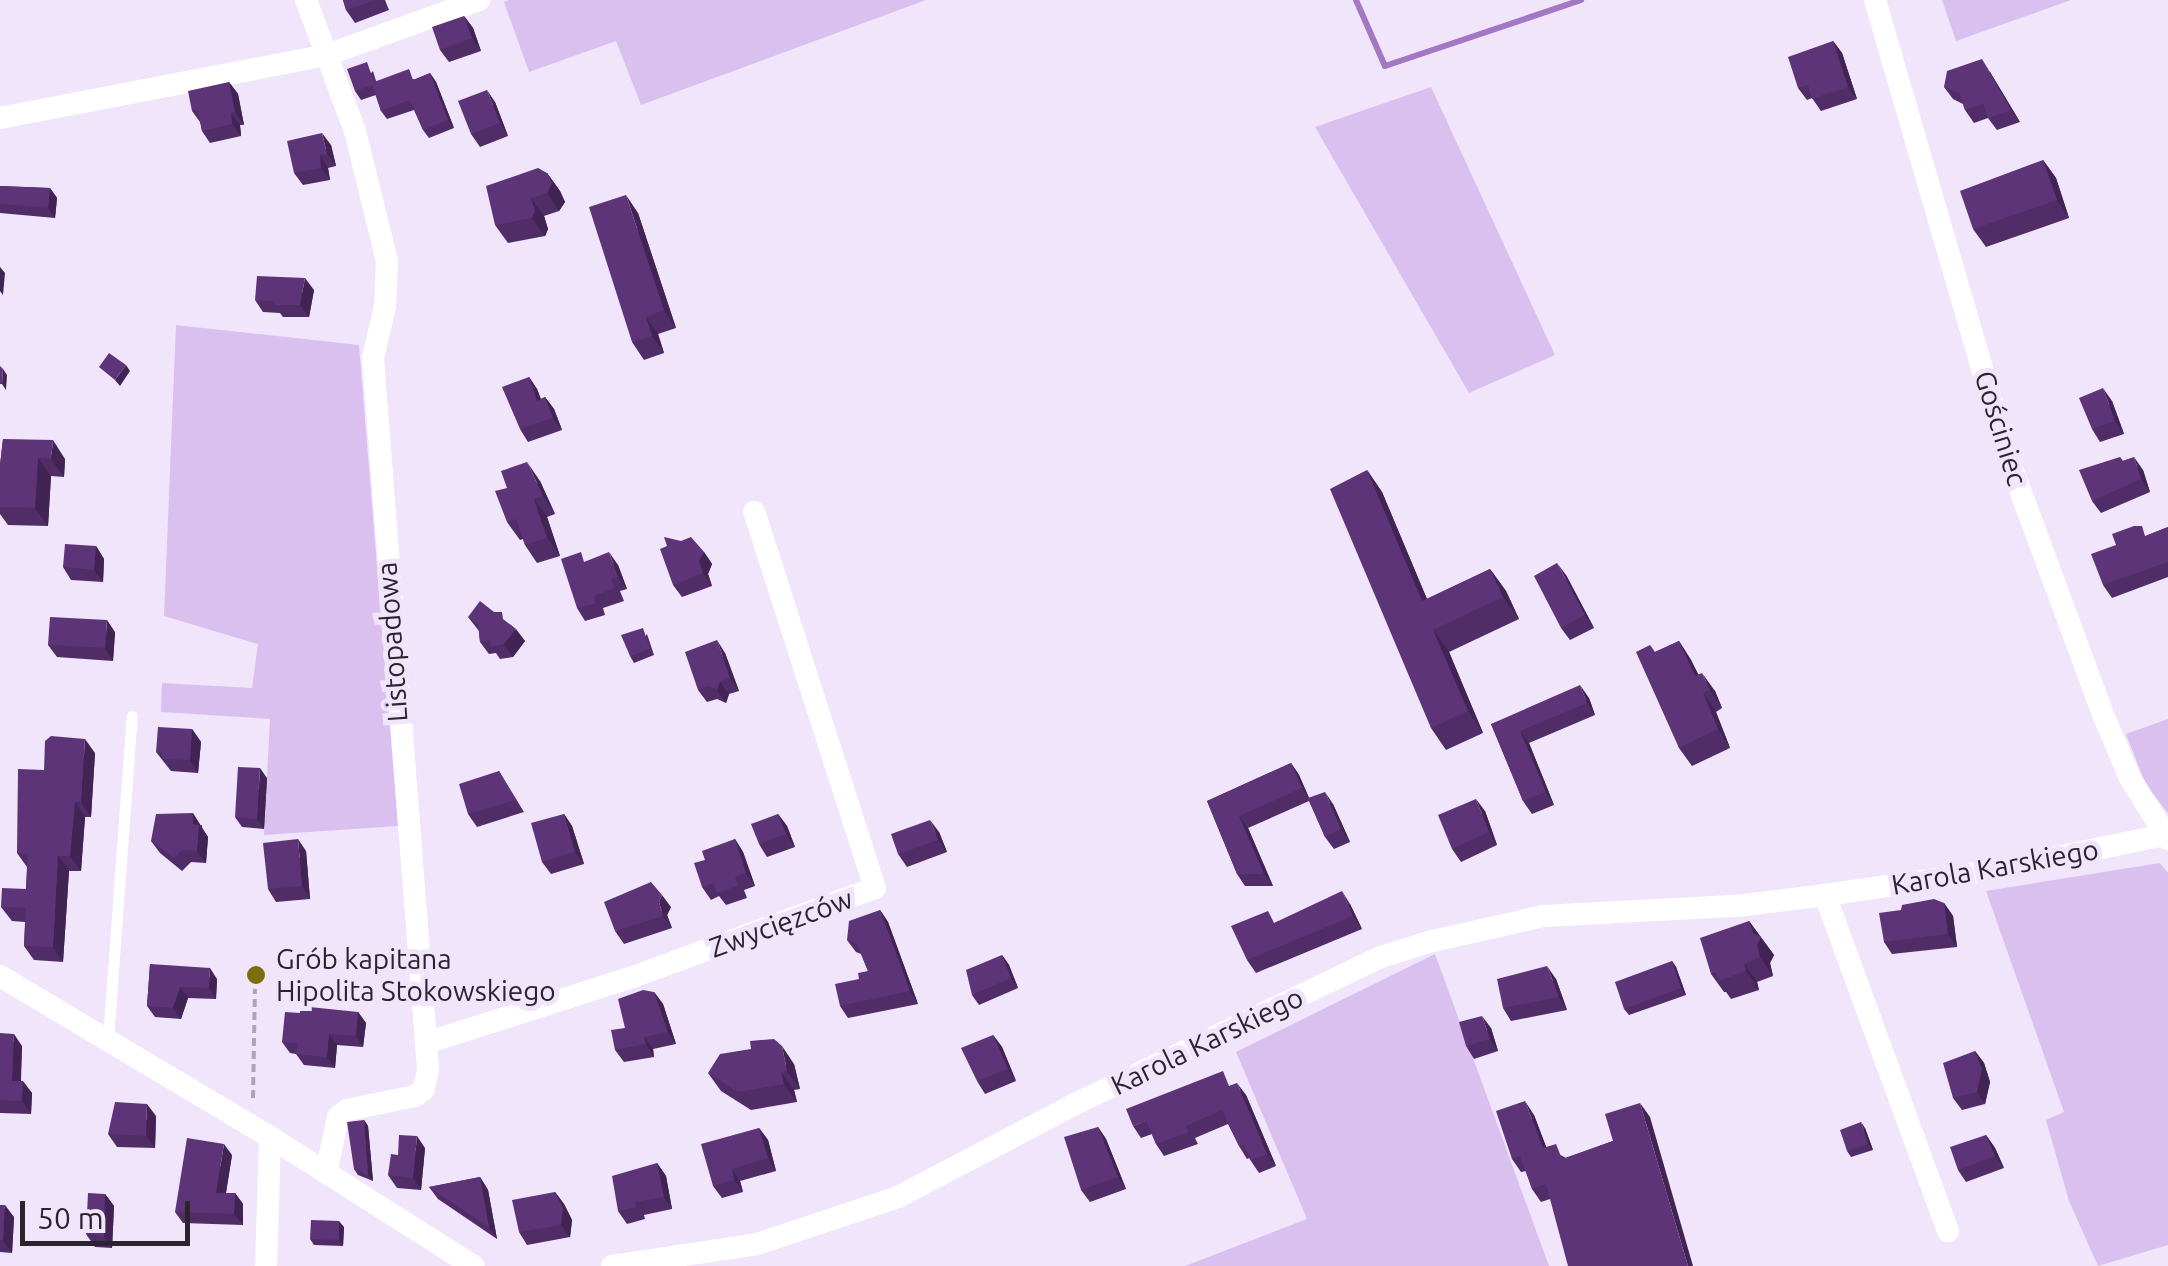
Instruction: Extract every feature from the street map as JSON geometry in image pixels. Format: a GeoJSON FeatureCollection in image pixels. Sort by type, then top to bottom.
{"type":"FeatureCollection","features":[{"type":"Feature","properties":{"kind":"street","name":"Listopadowa"},"geometry":{"type":"LineString","coordinates":[[306,0],[355,131],[387,262],[385,306],[373,358],[426,1043],[424,1089],[405,1100],[347,1110],[334,1128],[326,1173]]}},
{"type":"Feature","properties":{"kind":"street"},"geometry":{"type":"LineString","coordinates":[[0,118],[326,55],[479,0]]}},
{"type":"Feature","properties":{"kind":"street","name":"Gościniec"},"geometry":{"type":"LineString","coordinates":[[1876,0],[2006,452],[2130,778],[2166,837]]}},
{"type":"Feature","properties":{"kind":"street","name":"Zwycięzców"},"geometry":{"type":"LineString","coordinates":[[426,1043],[633,978],[875,888],[754,512]]}},
{"type":"Feature","properties":{"kind":"street","name":"Karola Karskiego"},"geometry":{"type":"LineString","coordinates":[[612,1266],[757,1244],[898,1198],[1073,1105],[1360,967],[1428,942],[1543,916],[1737,906],[1825,896],[2166,837]]}},
{"type":"Feature","properties":{"kind":"street"},"geometry":{"type":"LineString","coordinates":[[1825,896],[1948,1231]]}},
{"type":"Feature","properties":{"kind":"street"},"geometry":{"type":"LineString","coordinates":[[0,976],[270,1137],[472,1266]]}},
{"type":"Feature","properties":{"kind":"street"},"geometry":{"type":"LineString","coordinates":[[266,1266],[270,1137]]}},
{"type":"Feature","properties":{"kind":"lane"},"geometry":{"type":"LineString","coordinates":[[108,1043],[132,716]]}},
{"type":"Feature","properties":{"kind":"path"},"geometry":{"type":"LineString","coordinates":[[242,1121],[253,1097],[256,986]]}},
{"type":"Feature","properties":{"kind":"shaded area"},"geometry":{"type":"Polygon","coordinates":[[[926,0],[641,105],[616,41],[529,72],[504,2],[926,0]]]}},
{"type":"Feature","properties":{"kind":"shaded area"},"geometry":{"type":"Polygon","coordinates":[[[1942,0],[2071,0],[1956,41],[1942,0]]]}},
{"type":"Feature","properties":{"kind":"shaded area"},"geometry":{"type":"Polygon","coordinates":[[[1431,87],[1555,355],[1469,393],[1315,127],[1431,87]]]}},
{"type":"Feature","properties":{"kind":"shaded area"},"geometry":{"type":"Polygon","coordinates":[[[176,325],[359,345],[398,826],[264,835],[270,719],[161,712],[162,683],[252,688],[258,644],[164,616],[176,325]]]}},
{"type":"Feature","properties":{"kind":"shaded area"},"geometry":{"type":"Polygon","coordinates":[[[2168,719],[2168,813],[2146,785],[2126,734],[2168,719]]]}},
{"type":"Feature","properties":{"kind":"shaded area"},"geometry":{"type":"Polygon","coordinates":[[[2160,863],[2168,873],[2168,1245],[2098,1266],[2069,1201],[2046,1120],[2064,1112],[1986,891],[2160,863]]]}},
{"type":"Feature","properties":{"kind":"shaded area"},"geometry":{"type":"Polygon","coordinates":[[[1435,954],[1549,1266],[1185,1266],[1307,1219],[1236,1052],[1435,954]]]}},
{"type":"Feature","properties":{"kind":"building"},"geometry":{"type":"Polygon","coordinates":[[[343,0],[375,0],[346,10],[343,0]]]}},
{"type":"Feature","properties":{"kind":"building"},"geometry":{"type":"Polygon","coordinates":[[[464,16],[472,38],[440,50],[432,27],[464,16]]]}},
{"type":"Feature","properties":{"kind":"building"},"geometry":{"type":"Polygon","coordinates":[[[1833,41],[1848,87],[1812,99],[1808,85],[1798,88],[1788,57],[1833,41]]]}},
{"type":"Feature","properties":{"kind":"building"},"geometry":{"type":"Polygon","coordinates":[[[1982,59],[2011,110],[1988,118],[1983,104],[1965,110],[1960,94],[1944,87],[1947,71],[1982,59]]]}},
{"type":"Feature","properties":{"kind":"building"},"geometry":{"type":"Polygon","coordinates":[[[367,62],[374,82],[409,69],[413,80],[430,73],[448,120],[423,130],[410,100],[381,111],[372,85],[355,91],[347,69],[367,62]]]}},
{"type":"Feature","properties":{"kind":"building"},"geometry":{"type":"Polygon","coordinates":[[[229,82],[235,112],[231,113],[232,124],[202,131],[198,110],[192,111],[188,91],[229,82]]]}},
{"type":"Feature","properties":{"kind":"building"},"geometry":{"type":"Polygon","coordinates":[[[487,90],[500,123],[471,134],[458,101],[487,90]]]}},
{"type":"Feature","properties":{"kind":"building"},"geometry":{"type":"Polygon","coordinates":[[[322,133],[327,154],[320,155],[321,168],[294,173],[287,141],[322,133]]]}},
{"type":"Feature","properties":{"kind":"building"},"geometry":{"type":"Polygon","coordinates":[[[2043,160],[2057,200],[1973,229],[1960,191],[2043,160]]]}},
{"type":"Feature","properties":{"kind":"building"},"geometry":{"type":"Polygon","coordinates":[[[538,168],[547,173],[552,183],[547,193],[531,198],[535,211],[532,218],[495,225],[486,186],[538,168]]]}},
{"type":"Feature","properties":{"kind":"building"},"geometry":{"type":"Polygon","coordinates":[[[0,186],[50,188],[48,208],[0,204],[0,186]]]}},
{"type":"Feature","properties":{"kind":"building"},"geometry":{"type":"Polygon","coordinates":[[[626,195],[664,310],[646,317],[652,336],[632,342],[589,207],[626,195]]]}},
{"type":"Feature","properties":{"kind":"building"},"geometry":{"type":"Polygon","coordinates":[[[257,276],[305,278],[300,305],[255,300],[257,276]]]}},
{"type":"Feature","properties":{"kind":"building"},"geometry":{"type":"Polygon","coordinates":[[[109,353],[126,365],[115,380],[99,367],[109,353]]]}},
{"type":"Feature","properties":{"kind":"building"},"geometry":{"type":"Polygon","coordinates":[[[529,377],[537,401],[545,397],[553,418],[520,429],[502,387],[529,377]]]}},
{"type":"Feature","properties":{"kind":"building"},"geometry":{"type":"Polygon","coordinates":[[[2103,388],[2115,421],[2092,429],[2079,398],[2103,388]]]}},
{"type":"Feature","properties":{"kind":"building"},"geometry":{"type":"Polygon","coordinates":[[[3,439],[53,440],[51,459],[38,458],[35,508],[0,507],[3,439]]]}},
{"type":"Feature","properties":{"kind":"building"},"geometry":{"type":"Polygon","coordinates":[[[2120,457],[2122,461],[2134,457],[2141,479],[2092,501],[2079,470],[2120,457]]]}},
{"type":"Feature","properties":{"kind":"building"},"geometry":{"type":"Polygon","coordinates":[[[527,462],[543,496],[534,499],[547,538],[525,545],[516,519],[507,522],[495,491],[507,488],[501,471],[527,462]]]}},
{"type":"Feature","properties":{"kind":"building"},"geometry":{"type":"Polygon","coordinates":[[[1367,470],[1422,601],[1490,569],[1503,597],[1433,630],[1468,711],[1431,728],[1330,489],[1367,470]]]}},
{"type":"Feature","properties":{"kind":"building"},"geometry":{"type":"Polygon","coordinates":[[[2142,526],[2145,536],[2168,527],[2168,562],[2103,585],[2091,554],[2116,545],[2112,534],[2142,526]]]}},
{"type":"Feature","properties":{"kind":"building"},"geometry":{"type":"Polygon","coordinates":[[[664,537],[681,541],[691,537],[704,552],[699,561],[703,573],[673,585],[660,549],[667,546],[664,537]]]}},
{"type":"Feature","properties":{"kind":"building"},"geometry":{"type":"Polygon","coordinates":[[[65,544],[96,546],[94,570],[63,567],[65,544]]]}},
{"type":"Feature","properties":{"kind":"building"},"geometry":{"type":"Polygon","coordinates":[[[581,552],[584,562],[609,552],[618,577],[611,579],[615,588],[594,596],[596,603],[577,608],[561,559],[581,552]]]}},
{"type":"Feature","properties":{"kind":"building"},"geometry":{"type":"Polygon","coordinates":[[[1557,563],[1585,615],[1561,628],[1534,576],[1557,563]]]}},
{"type":"Feature","properties":{"kind":"building"},"geometry":{"type":"Polygon","coordinates":[[[480,601],[494,612],[502,612],[503,619],[516,629],[504,644],[491,647],[490,640],[480,642],[478,624],[468,617],[480,601]]]}},
{"type":"Feature","properties":{"kind":"building"},"geometry":{"type":"Polygon","coordinates":[[[50,617],[107,620],[105,648],[48,645],[50,617]]]}},
{"type":"Feature","properties":{"kind":"building"},"geometry":{"type":"Polygon","coordinates":[[[643,628],[650,649],[630,656],[621,635],[643,628]]]}},
{"type":"Feature","properties":{"kind":"building"},"geometry":{"type":"Polygon","coordinates":[[[717,640],[730,678],[720,682],[717,690],[709,686],[698,690],[685,652],[717,640]]]}},
{"type":"Feature","properties":{"kind":"building"},"geometry":{"type":"Polygon","coordinates":[[[1679,641],[1695,676],[1702,673],[1710,690],[1703,693],[1718,729],[1679,748],[1636,652],[1650,645],[1655,652],[1679,641]]]}},
{"type":"Feature","properties":{"kind":"building"},"geometry":{"type":"Polygon","coordinates":[[[1580,685],[1587,703],[1520,731],[1546,792],[1523,801],[1491,724],[1580,685]]]}},
{"type":"Feature","properties":{"kind":"building"},"geometry":{"type":"Polygon","coordinates":[[[158,727],[192,729],[190,760],[162,759],[162,753],[156,752],[158,727]]]}},
{"type":"Feature","properties":{"kind":"building"},"geometry":{"type":"Polygon","coordinates":[[[51,736],[85,739],[81,802],[75,802],[70,856],[58,856],[53,947],[24,946],[26,908],[1,907],[2,888],[26,889],[28,854],[17,853],[18,769],[44,770],[45,741],[51,736]]]}},
{"type":"Feature","properties":{"kind":"building"},"geometry":{"type":"Polygon","coordinates":[[[1291,763],[1302,788],[1239,816],[1264,874],[1237,874],[1207,801],[1291,763]]]}},
{"type":"Feature","properties":{"kind":"building"},"geometry":{"type":"Polygon","coordinates":[[[238,767],[260,768],[257,819],[235,817],[238,767]]]}},
{"type":"Feature","properties":{"kind":"building"},"geometry":{"type":"Polygon","coordinates":[[[499,771],[516,800],[468,814],[459,784],[499,771]]]}},
{"type":"Feature","properties":{"kind":"building"},"geometry":{"type":"Polygon","coordinates":[[[1325,792],[1341,829],[1325,837],[1308,798],[1325,792]]]}},
{"type":"Feature","properties":{"kind":"building"},"geometry":{"type":"Polygon","coordinates":[[[1476,799],[1489,832],[1452,849],[1438,815],[1476,799]]]}},
{"type":"Feature","properties":{"kind":"building"},"geometry":{"type":"Polygon","coordinates":[[[193,813],[193,824],[199,825],[197,851],[182,850],[174,858],[151,841],[156,814],[193,813]]]}},
{"type":"Feature","properties":{"kind":"building"},"geometry":{"type":"Polygon","coordinates":[[[564,814],[575,852],[542,862],[531,823],[564,814]]]}},
{"type":"Feature","properties":{"kind":"building"},"geometry":{"type":"Polygon","coordinates":[[[778,814],[786,834],[759,844],[751,824],[778,814]]]}},
{"type":"Feature","properties":{"kind":"building"},"geometry":{"type":"Polygon","coordinates":[[[930,820],[938,840],[898,854],[891,834],[930,820]]]}},
{"type":"Feature","properties":{"kind":"building"},"geometry":{"type":"Polygon","coordinates":[[[298,839],[302,886],[268,889],[263,843],[298,839]]]}},
{"type":"Feature","properties":{"kind":"building"},"geometry":{"type":"Polygon","coordinates":[[[735,839],[746,873],[735,877],[738,886],[717,893],[713,883],[702,887],[694,863],[705,860],[702,851],[735,839]]]}},
{"type":"Feature","properties":{"kind":"building"},"geometry":{"type":"Polygon","coordinates":[[[651,882],[662,895],[659,902],[663,916],[615,931],[604,902],[651,882]]]}},
{"type":"Feature","properties":{"kind":"building"},"geometry":{"type":"Polygon","coordinates":[[[1342,891],[1353,916],[1247,960],[1231,926],[1268,911],[1274,923],[1342,891]]]}},
{"type":"Feature","properties":{"kind":"building"},"geometry":{"type":"Polygon","coordinates":[[[1934,899],[1944,903],[1948,934],[1884,942],[1879,913],[1934,899]]]}},
{"type":"Feature","properties":{"kind":"building"},"geometry":{"type":"Polygon","coordinates":[[[880,910],[910,991],[840,1006],[835,984],[859,979],[858,973],[868,971],[857,944],[847,940],[849,921],[880,910]]]}},
{"type":"Feature","properties":{"kind":"building"},"geometry":{"type":"Polygon","coordinates":[[[1749,921],[1753,933],[1761,937],[1757,945],[1760,957],[1744,964],[1746,971],[1719,981],[1716,972],[1711,974],[1700,938],[1749,921]]]}},
{"type":"Feature","properties":{"kind":"building"},"geometry":{"type":"Polygon","coordinates":[[[1002,955],[1011,978],[972,995],[966,970],[1002,955]]]}},
{"type":"Feature","properties":{"kind":"building"},"geometry":{"type":"Polygon","coordinates":[[[1672,961],[1681,988],[1624,1009],[1615,982],[1672,961]]]}},
{"type":"Feature","properties":{"kind":"building"},"geometry":{"type":"Polygon","coordinates":[[[150,964],[210,968],[209,988],[180,987],[173,1008],[147,1006],[150,964]]]}},
{"type":"Feature","properties":{"kind":"building"},"geometry":{"type":"Polygon","coordinates":[[[1547,966],[1559,997],[1503,1008],[1497,979],[1547,966]]]}},
{"type":"Feature","properties":{"kind":"building"},"geometry":{"type":"Polygon","coordinates":[[[643,990],[654,992],[668,1032],[644,1037],[646,1044],[615,1050],[611,1030],[625,1028],[618,999],[643,990]]]}},
{"type":"Feature","properties":{"kind":"building"},"geometry":{"type":"Polygon","coordinates":[[[300,1006],[358,1012],[356,1036],[329,1034],[327,1057],[296,1054],[297,1043],[282,1042],[285,1012],[300,1013],[300,1006]]]}},
{"type":"Feature","properties":{"kind":"building"},"geometry":{"type":"Polygon","coordinates":[[[1482,1016],[1490,1039],[1466,1046],[1459,1022],[1482,1016]]]}},
{"type":"Feature","properties":{"kind":"building"},"geometry":{"type":"Polygon","coordinates":[[[0,1033],[14,1034],[12,1081],[23,1081],[22,1101],[0,1100],[0,1033]]]}},
{"type":"Feature","properties":{"kind":"building"},"geometry":{"type":"Polygon","coordinates":[[[993,1035],[1008,1069],[977,1081],[961,1048],[993,1035]]]}},
{"type":"Feature","properties":{"kind":"building"},"geometry":{"type":"Polygon","coordinates":[[[774,1039],[782,1046],[787,1071],[781,1072],[784,1084],[738,1092],[708,1073],[720,1054],[751,1049],[750,1041],[774,1039]]]}},
{"type":"Feature","properties":{"kind":"building"},"geometry":{"type":"Polygon","coordinates":[[[1975,1051],[1982,1069],[1977,1092],[1953,1098],[1943,1063],[1975,1051]]]}},
{"type":"Feature","properties":{"kind":"building"},"geometry":{"type":"Polygon","coordinates":[[[1223,1071],[1229,1086],[1237,1083],[1267,1154],[1251,1160],[1244,1145],[1239,1146],[1222,1110],[1186,1126],[1189,1132],[1156,1144],[1146,1121],[1133,1126],[1126,1109],[1223,1071]]]}},
{"type":"Feature","properties":{"kind":"building"},"geometry":{"type":"Polygon","coordinates":[[[1525,1101],[1543,1148],[1556,1144],[1562,1159],[1613,1141],[1605,1114],[1640,1103],[1688,1266],[1568,1266],[1546,1184],[1532,1189],[1520,1156],[1512,1159],[1496,1111],[1525,1101]]]}},
{"type":"Feature","properties":{"kind":"building"},"geometry":{"type":"Polygon","coordinates":[[[115,1102],[147,1104],[146,1136],[108,1134],[115,1102]]]}},
{"type":"Feature","properties":{"kind":"building"},"geometry":{"type":"Polygon","coordinates":[[[364,1120],[368,1175],[354,1169],[347,1122],[364,1120]]]}},
{"type":"Feature","properties":{"kind":"building"},"geometry":{"type":"Polygon","coordinates":[[[1861,1122],[1868,1144],[1847,1151],[1840,1130],[1861,1122]]]}},
{"type":"Feature","properties":{"kind":"building"},"geometry":{"type":"Polygon","coordinates":[[[1098,1127],[1118,1177],[1081,1190],[1064,1137],[1098,1127]]]}},
{"type":"Feature","properties":{"kind":"building"},"geometry":{"type":"Polygon","coordinates":[[[759,1128],[768,1158],[732,1169],[734,1180],[713,1186],[701,1144],[759,1128]]]}},
{"type":"Feature","properties":{"kind":"building"},"geometry":{"type":"Polygon","coordinates":[[[399,1135],[417,1136],[413,1178],[388,1175],[391,1154],[398,1155],[399,1135]]]}},
{"type":"Feature","properties":{"kind":"building"},"geometry":{"type":"Polygon","coordinates":[[[1986,1135],[1995,1156],[1958,1170],[1950,1147],[1986,1135]]]}},
{"type":"Feature","properties":{"kind":"building"},"geometry":{"type":"Polygon","coordinates":[[[187,1138],[224,1144],[216,1193],[235,1193],[234,1214],[175,1212],[187,1138]]]}},
{"type":"Feature","properties":{"kind":"building"},"geometry":{"type":"Polygon","coordinates":[[[657,1163],[664,1197],[635,1202],[636,1207],[618,1211],[612,1176],[657,1163]]]}},
{"type":"Feature","properties":{"kind":"building"},"geometry":{"type":"Polygon","coordinates":[[[480,1177],[489,1227],[429,1187],[480,1177]]]}},
{"type":"Feature","properties":{"kind":"building"},"geometry":{"type":"Polygon","coordinates":[[[555,1192],[563,1208],[561,1225],[519,1232],[512,1200],[555,1192]]]}},
{"type":"Feature","properties":{"kind":"building"},"geometry":{"type":"Polygon","coordinates":[[[88,1193],[105,1194],[104,1236],[86,1234],[88,1193]]]}},
{"type":"Feature","properties":{"kind":"building"},"geometry":{"type":"Polygon","coordinates":[[[0,1205],[5,1205],[3,1240],[0,1240],[0,1205]]]}},
{"type":"Feature","properties":{"kind":"building"},"geometry":{"type":"Polygon","coordinates":[[[311,1220],[339,1221],[339,1240],[310,1239],[311,1220]]]}},
{"type":"Feature","properties":{"kind":"waterway"},"geometry":{"type":"LineString","coordinates":[[1356,0],[1385,66],[1581,0]]}},
{"type":"Feature","properties":{"kind":"place","name":"Grób kapitana Hipolita Stokowskiego"},"geometry":{"type":"Point","coordinates":[256,975]}}]}
